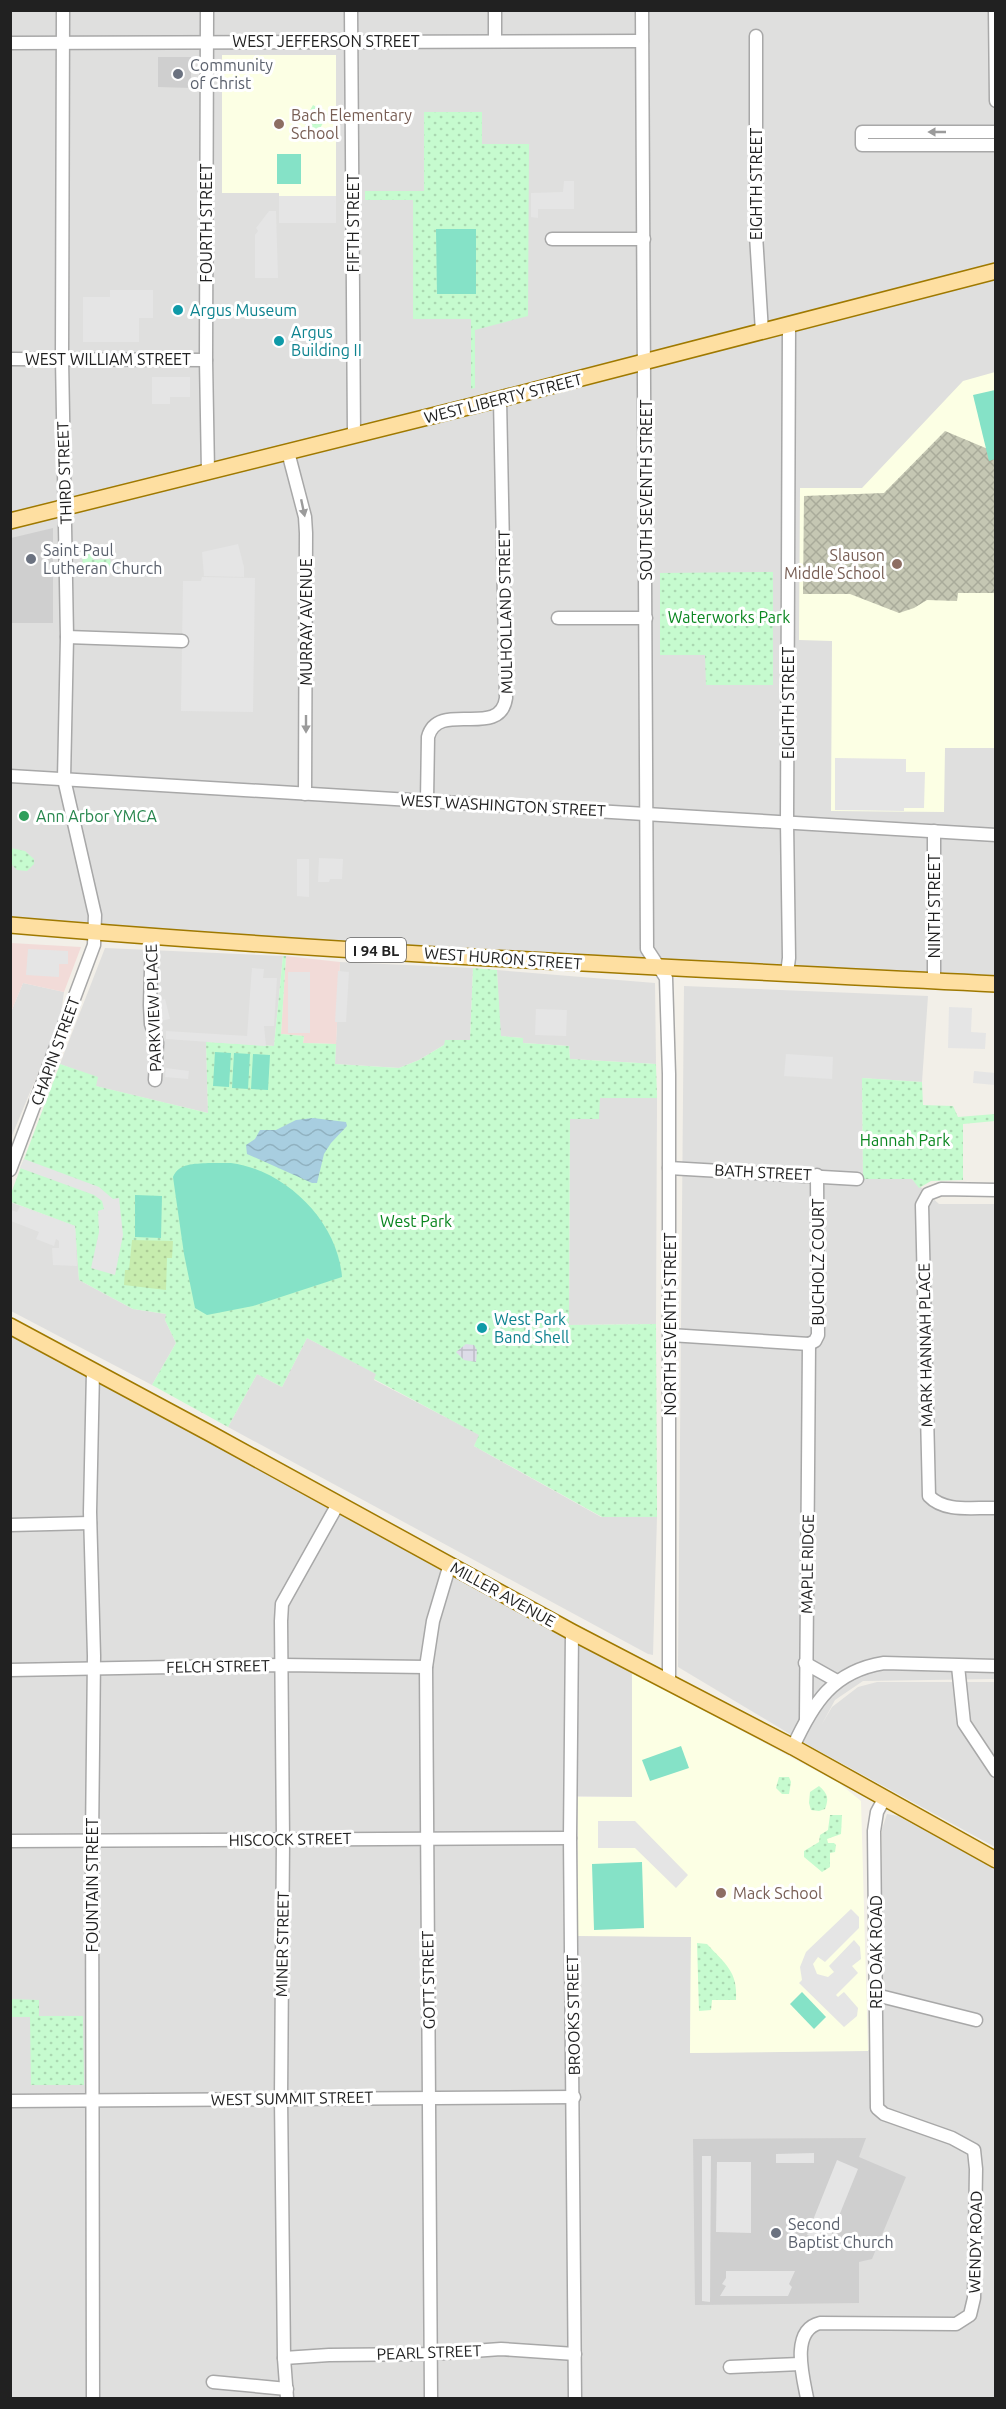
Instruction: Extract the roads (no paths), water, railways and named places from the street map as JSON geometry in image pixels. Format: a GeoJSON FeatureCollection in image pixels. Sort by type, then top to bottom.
{"type":"FeatureCollection","features":[{"type":"Feature","properties":{"kind":"main road","name":"WEST LIBERTY STREET"},"geometry":{"type":"LineString","coordinates":[[10,521],[789,326],[996,271]]}},
{"type":"Feature","properties":{"kind":"main road","name":"WEST HURON STREET"},"geometry":{"type":"LineString","coordinates":[[10,925],[658,967],[996,984]]}},
{"type":"Feature","properties":{"kind":"main road","name":"MILLER AVENUE"},"geometry":{"type":"LineString","coordinates":[[10,1326],[572,1632],[793,1748],[996,1860]]}},
{"type":"Feature","properties":{"kind":"street","name":"THIRD STREET"},"geometry":{"type":"LineString","coordinates":[[63,10],[62,359],[67,637],[64,779],[95,915],[95,932]]}},
{"type":"Feature","properties":{"kind":"street","name":"FOURTH STREET"},"geometry":{"type":"LineString","coordinates":[[207,10],[208,472]]}},
{"type":"Feature","properties":{"kind":"street","name":"FIFTH STREET"},"geometry":{"type":"LineString","coordinates":[[351,10],[354,435]]}},
{"type":"Feature","properties":{"kind":"street"},"geometry":{"type":"LineString","coordinates":[[495,10],[495,41]]}},
{"type":"Feature","properties":{"kind":"street","name":"SOUTH SEVENTH STREET"},"geometry":{"type":"LineString","coordinates":[[642,10],[647,949],[658,967]]}},
{"type":"Feature","properties":{"kind":"street"},"geometry":{"type":"LineString","coordinates":[[995,10],[996,101]]}},
{"type":"Feature","properties":{"kind":"street","name":"EIGHTH STREET"},"geometry":{"type":"LineString","coordinates":[[756,36],[756,235],[762,332]]}},
{"type":"Feature","properties":{"kind":"street","name":"WEST JEFFERSON STREET"},"geometry":{"type":"LineString","coordinates":[[10,43],[642,41]]}},
{"type":"Feature","properties":{"kind":"street"},"geometry":{"type":"LineString","coordinates":[[996,132],[862,132],[862,145],[996,145]]}},
{"type":"Feature","properties":{"kind":"street"},"geometry":{"type":"LineString","coordinates":[[552,239],[644,239]]}},
{"type":"Feature","properties":{"kind":"street","name":"EIGHTH STREET"},"geometry":{"type":"LineString","coordinates":[[786,973],[789,958],[787,822],[789,326]]}},
{"type":"Feature","properties":{"kind":"street","name":"WEST WILLIAM STREET"},"geometry":{"type":"LineString","coordinates":[[10,359],[206,360]]}},
{"type":"Feature","properties":{"kind":"street","name":"MULHOLLAND STREET"},"geometry":{"type":"LineString","coordinates":[[427,801],[428,737],[431,728],[444,720],[492,717],[501,713],[505,707],[500,399]]}},
{"type":"Feature","properties":{"kind":"street","name":"MURRAY AVENUE"},"geometry":{"type":"LineString","coordinates":[[288,452],[300,496],[306,532],[305,794]]}},
{"type":"Feature","properties":{"kind":"street"},"geometry":{"type":"LineString","coordinates":[[558,618],[646,618]]}},
{"type":"Feature","properties":{"kind":"street"},"geometry":{"type":"LineString","coordinates":[[67,637],[182,641]]}},
{"type":"Feature","properties":{"kind":"street","name":"WEST WASHINGTON STREET"},"geometry":{"type":"LineString","coordinates":[[10,776],[996,834]]}},
{"type":"Feature","properties":{"kind":"street","name":"NINTH STREET"},"geometry":{"type":"LineString","coordinates":[[934,831],[934,981]]}},
{"type":"Feature","properties":{"kind":"street","name":"CHAPIN STREET"},"geometry":{"type":"LineString","coordinates":[[10,1170],[94,945],[95,932]]}},
{"type":"Feature","properties":{"kind":"street","name":"PARKVIEW PLACE"},"geometry":{"type":"LineString","coordinates":[[152,936],[150,1005],[158,1061],[155,1080]]}},
{"type":"Feature","properties":{"kind":"street","name":"NORTH SEVENTH STREET"},"geometry":{"type":"LineString","coordinates":[[658,967],[666,978],[669,1168],[669,1683]]}},
{"type":"Feature","properties":{"kind":"street","name":"BATH STREET"},"geometry":{"type":"LineString","coordinates":[[669,1168],[857,1179]]}},
{"type":"Feature","properties":{"kind":"street","name":"BUCHOLZ COURT"},"geometry":{"type":"LineString","coordinates":[[807,1408],[809,1344],[815,1341],[818,1335],[817,1175]]}},
{"type":"Feature","properties":{"kind":"street","name":"MARK HANNAH PLACE"},"geometry":{"type":"LineString","coordinates":[[996,1190],[941,1189],[928,1194],[922,1205],[928,1496],[936,1504],[950,1507],[996,1508]]}},
{"type":"Feature","properties":{"kind":"street"},"geometry":{"type":"LineString","coordinates":[[669,1335],[809,1344]]}},
{"type":"Feature","properties":{"kind":"street","name":"FOUNTAIN STREET"},"geometry":{"type":"LineString","coordinates":[[93,1371],[90,1523],[94,1668],[93,2398]]}},
{"type":"Feature","properties":{"kind":"street","name":"MAPLE RIDGE"},"geometry":{"type":"LineString","coordinates":[[806,1719],[807,1408]]}},
{"type":"Feature","properties":{"kind":"street","name":"MINER STREET"},"geometry":{"type":"LineString","coordinates":[[287,2394],[284,2358],[280,2098],[283,1840],[282,1604],[338,1504]]}},
{"type":"Feature","properties":{"kind":"street"},"geometry":{"type":"LineString","coordinates":[[10,1525],[90,1523]]}},
{"type":"Feature","properties":{"kind":"street","name":"GOTT STREET"},"geometry":{"type":"LineString","coordinates":[[431,2398],[426,1667],[433,1622],[450,1564]]}},
{"type":"Feature","properties":{"kind":"street","name":"BROOKS STREET"},"geometry":{"type":"LineString","coordinates":[[572,1632],[570,1838],[575,2398]]}},
{"type":"Feature","properties":{"kind":"street"},"geometry":{"type":"LineString","coordinates":[[805,1663],[837,1681]]}},
{"type":"Feature","properties":{"kind":"street"},"geometry":{"type":"LineString","coordinates":[[793,1748],[806,1719],[837,1681],[859,1669],[884,1663],[996,1666]]}},
{"type":"Feature","properties":{"kind":"street","name":"FELCH STREET"},"geometry":{"type":"LineString","coordinates":[[10,1670],[282,1665],[426,1667]]}},
{"type":"Feature","properties":{"kind":"street"},"geometry":{"type":"LineString","coordinates":[[958,1666],[964,1723],[996,1771]]}},
{"type":"Feature","properties":{"kind":"street","name":"RED OAK ROAD"},"geometry":{"type":"LineString","coordinates":[[877,2108],[874,1831],[877,1812],[884,1799]]}},
{"type":"Feature","properties":{"kind":"street","name":"HISCOCK STREET"},"geometry":{"type":"LineString","coordinates":[[10,1841],[570,1838]]}},
{"type":"Feature","properties":{"kind":"street"},"geometry":{"type":"LineString","coordinates":[[876,1995],[976,2020]]}},
{"type":"Feature","properties":{"kind":"street","name":"WEST SUMMIT STREET"},"geometry":{"type":"LineString","coordinates":[[10,2101],[574,2097]]}},
{"type":"Feature","properties":{"kind":"street","name":"WENDY ROAD"},"geometry":{"type":"LineString","coordinates":[[801,2364],[806,2330],[811,2325],[820,2323],[956,2324],[970,2315],[974,2298],[976,2169],[974,2150],[952,2138],[884,2114],[877,2108]]}},
{"type":"Feature","properties":{"kind":"street","name":"PEARL STREET"},"geometry":{"type":"LineString","coordinates":[[284,2358],[431,2354],[501,2349],[575,2354]]}},
{"type":"Feature","properties":{"kind":"street"},"geometry":{"type":"LineString","coordinates":[[730,2367],[801,2364],[807,2398]]}},
{"type":"Feature","properties":{"kind":"street"},"geometry":{"type":"LineString","coordinates":[[213,2382],[287,2394]]}},
{"type":"Feature","properties":{"kind":"water"},"geometry":{"type":"Polygon","coordinates":[[[313,1118],[346,1122],[347,1126],[324,1154],[317,1183],[312,1183],[247,1154],[246,1145],[255,1139],[260,1130],[276,1130],[296,1120],[313,1118]]]}},
{"type":"Feature","properties":{"kind":"place","name":"Community of Christ"},"geometry":{"type":"Point","coordinates":[178,74]}},
{"type":"Feature","properties":{"kind":"place","name":"Bach Elementary School"},"geometry":{"type":"Point","coordinates":[279,124]}},
{"type":"Feature","properties":{"kind":"place","name":"Argus Museum"},"geometry":{"type":"Point","coordinates":[178,310]}},
{"type":"Feature","properties":{"kind":"place","name":"Argus Building II"},"geometry":{"type":"Point","coordinates":[279,341]}},
{"type":"Feature","properties":{"kind":"place","name":"Saint Paul Lutheran Church"},"geometry":{"type":"Point","coordinates":[31,559]}},
{"type":"Feature","properties":{"kind":"place","name":"Slauson Middle School"},"geometry":{"type":"Point","coordinates":[897,564]}},
{"type":"Feature","properties":{"kind":"place","name":"Ann Arbor YMCA"},"geometry":{"type":"Point","coordinates":[24,816]}},
{"type":"Feature","properties":{"kind":"place","name":"West Park Band Shell"},"geometry":{"type":"Point","coordinates":[482,1328]}},
{"type":"Feature","properties":{"kind":"place","name":"Mack School"},"geometry":{"type":"Point","coordinates":[721,1893]}},
{"type":"Feature","properties":{"kind":"place","name":"Second Baptist Church"},"geometry":{"type":"Point","coordinates":[776,2233]}},
{"type":"Feature","properties":{"kind":"park label","name":"Waterworks Park"},"geometry":{"type":"Point","coordinates":[729,617]}},
{"type":"Feature","properties":{"kind":"park label","name":"Hannah Park"},"geometry":{"type":"Point","coordinates":[905,1140]}},
{"type":"Feature","properties":{"kind":"park label","name":"West Park"},"geometry":{"type":"Point","coordinates":[416,1221]}}]}
